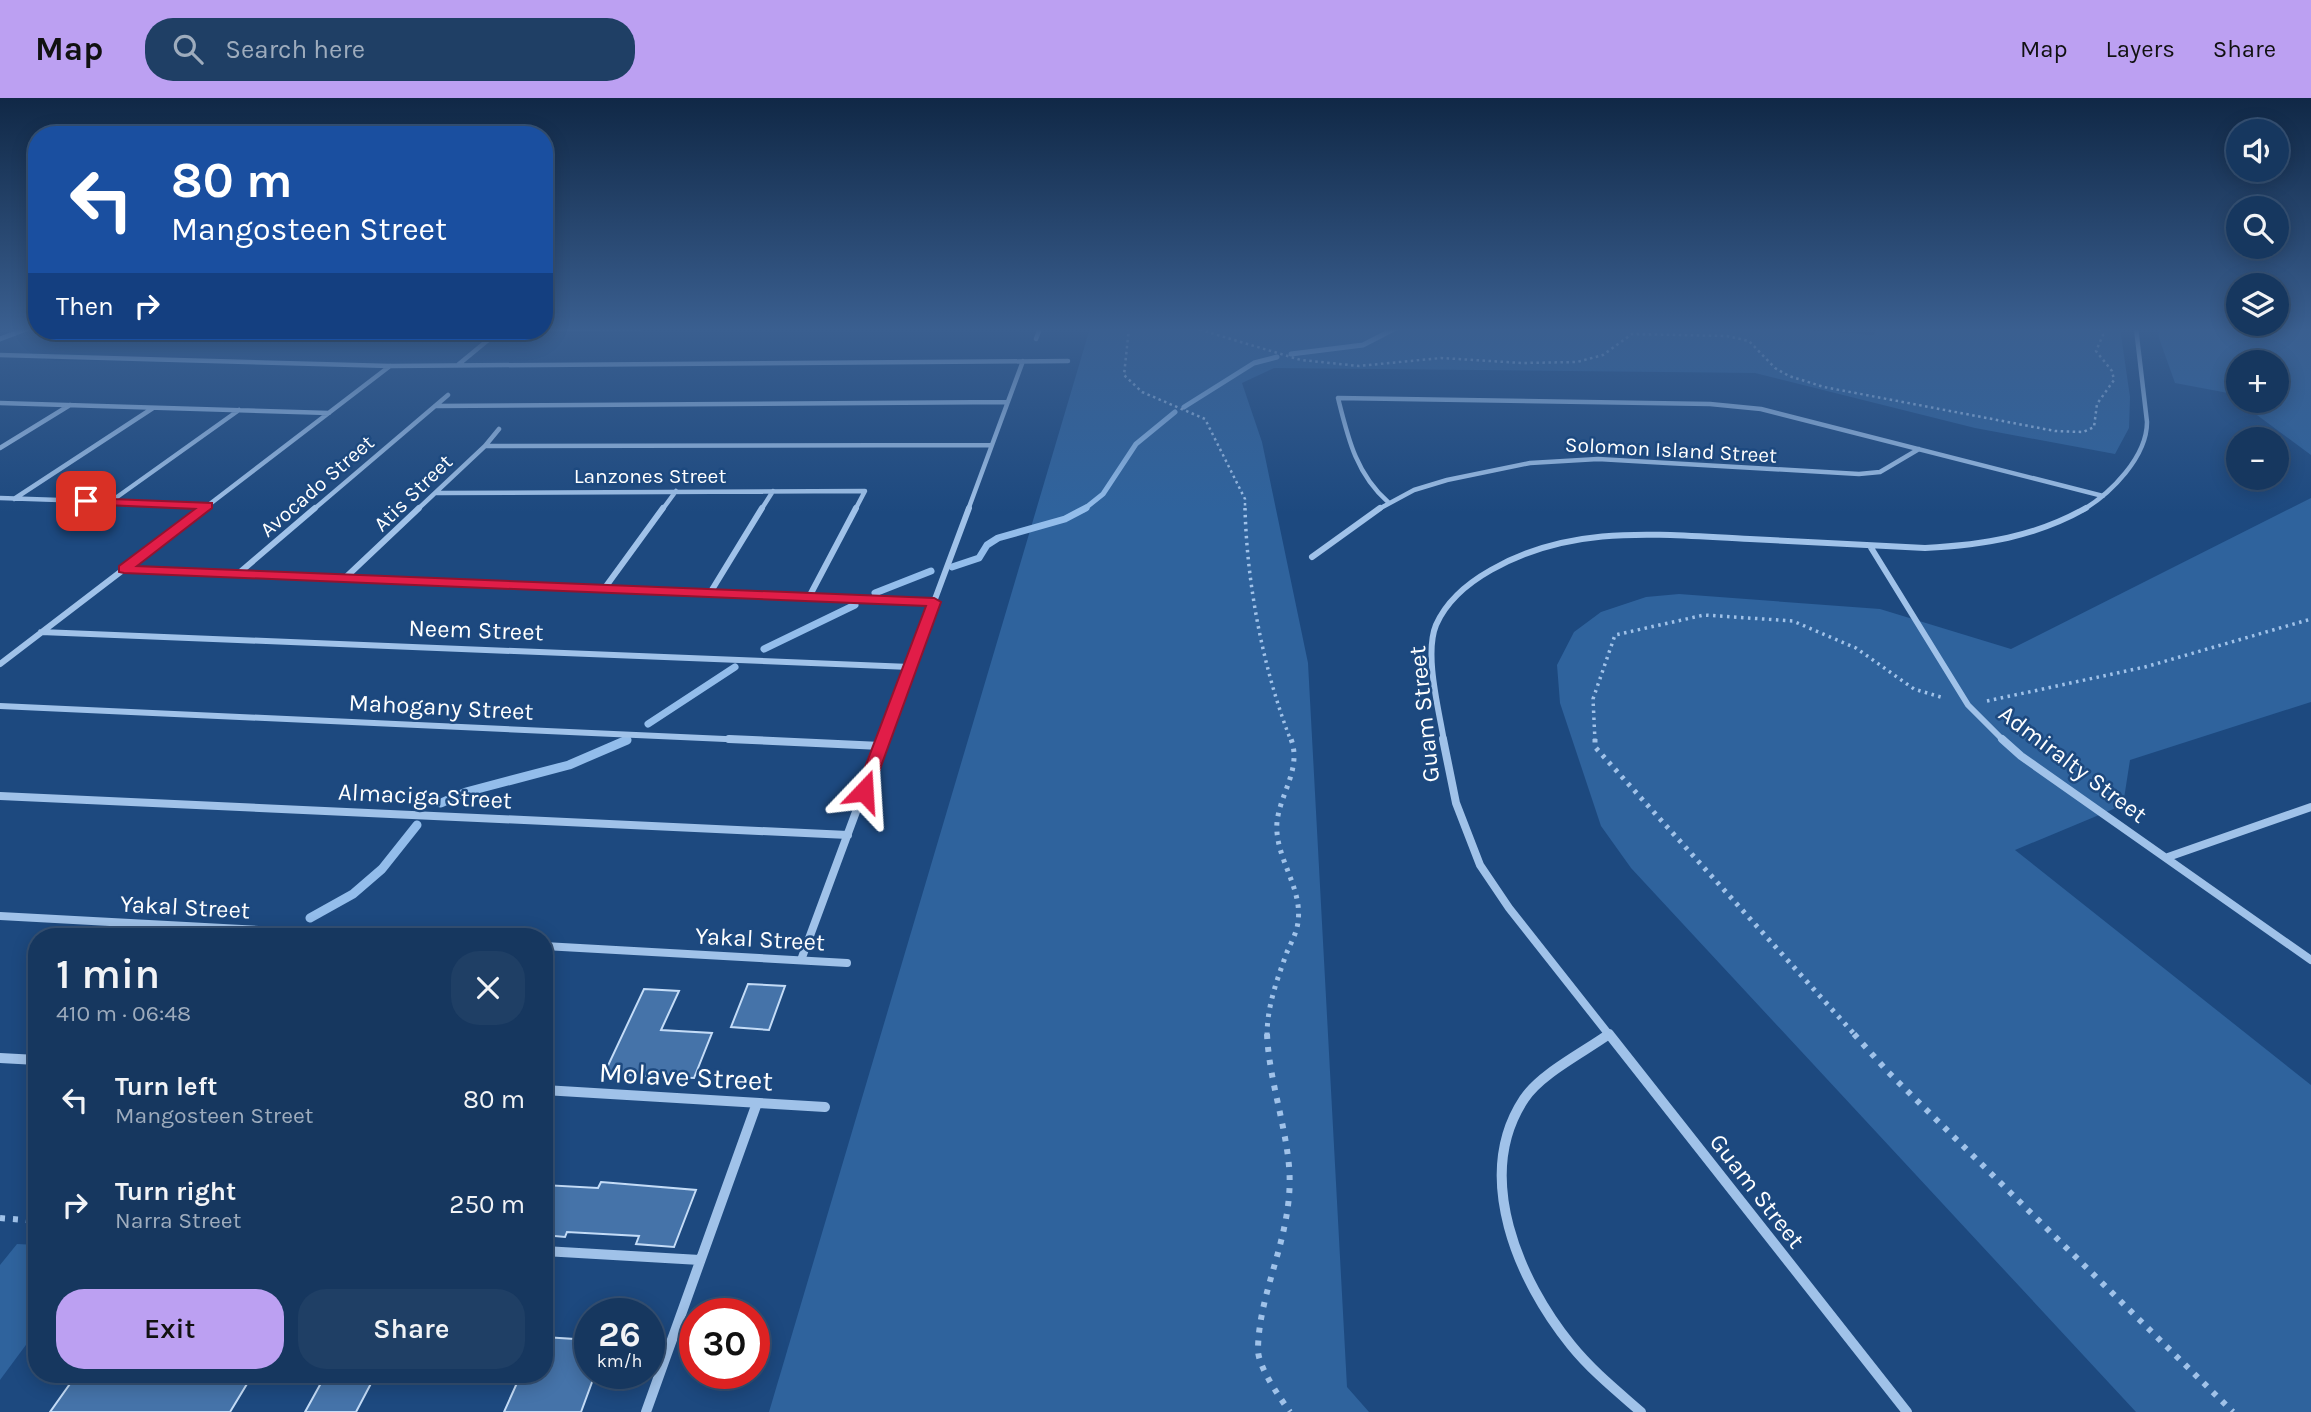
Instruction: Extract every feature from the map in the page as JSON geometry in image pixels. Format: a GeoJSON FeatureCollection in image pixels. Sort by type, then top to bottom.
{"type":"FeatureCollection","features":[{"type":"Feature","properties":{"kind":"street"},"geometry":{"type":"LineString","coordinates":[[0,664],[359,389]]}},
{"type":"Feature","properties":{"kind":"street"},"geometry":{"type":"LineString","coordinates":[[801,960],[1013,389]]}},
{"type":"Feature","properties":{"kind":"street","name":"Guam Street"},"geometry":{"type":"LineString","coordinates":[[1907,1412],[1508,908],[1477,860],[1457,811],[1447,769],[1432,649],[1435,626],[1446,607],[1467,584],[1497,566],[1536,550],[1590,536],[1687,535],[1925,548],[1993,543],[2035,533],[2069,519],[2103,496],[2140,451],[2147,428],[2143,389]]}},
{"type":"Feature","properties":{"kind":"street","name":"Avocado Street"},"geometry":{"type":"LineString","coordinates":[[239,574],[448,395]]}},
{"type":"Feature","properties":{"kind":"street"},"geometry":{"type":"LineString","coordinates":[[1388,502],[1374,492],[1358,470],[1338,398],[1737,406],[1792,415],[2103,496]]}},
{"type":"Feature","properties":{"kind":"street"},"geometry":{"type":"LineString","coordinates":[[435,406],[1008,402]]}},
{"type":"Feature","properties":{"kind":"street"},"geometry":{"type":"LineString","coordinates":[[0,403],[329,412]]}},
{"type":"Feature","properties":{"kind":"street"},"geometry":{"type":"LineString","coordinates":[[0,448],[71,405]]}},
{"type":"Feature","properties":{"kind":"street"},"geometry":{"type":"LineString","coordinates":[[14,499],[153,407]]}},
{"type":"Feature","properties":{"kind":"street"},"geometry":{"type":"LineString","coordinates":[[110,502],[239,410]]}},
{"type":"Feature","properties":{"kind":"street","name":"Atis Street"},"geometry":{"type":"LineString","coordinates":[[345,578],[485,446],[499,429]]}},
{"type":"Feature","properties":{"kind":"street"},"geometry":{"type":"LineString","coordinates":[[485,446],[992,444]]}},
{"type":"Feature","properties":{"kind":"street","name":"Solomon Island Street"},"geometry":{"type":"LineString","coordinates":[[1311,556],[1388,502],[1447,480],[1530,463],[1564,459],[1858,474],[1880,471],[1919,449]]}},
{"type":"Feature","properties":{"kind":"street"},"geometry":{"type":"LineString","coordinates":[[604,589],[677,491]]}},
{"type":"Feature","properties":{"kind":"street"},"geometry":{"type":"LineString","coordinates":[[710,593],[773,491]]}},
{"type":"Feature","properties":{"kind":"street","name":"Lanzones Street"},"geometry":{"type":"LineString","coordinates":[[436,493],[865,491],[809,597]]}},
{"type":"Feature","properties":{"kind":"street"},"geometry":{"type":"LineString","coordinates":[[0,498],[207,505]]}},
{"type":"Feature","properties":{"kind":"street","name":"Admiralty Street"},"geometry":{"type":"LineString","coordinates":[[1870,546],[1968,705],[1991,730],[2021,755],[2311,960]]}},
{"type":"Feature","properties":{"kind":"street"},"geometry":{"type":"LineString","coordinates":[[124,569],[934,602]]}},
{"type":"Feature","properties":{"kind":"street","name":"Neem Street"},"geometry":{"type":"LineString","coordinates":[[41,632],[910,667]]}},
{"type":"Feature","properties":{"kind":"street","name":"Mahogany Street"},"geometry":{"type":"LineString","coordinates":[[0,706],[881,746]]}},
{"type":"Feature","properties":{"kind":"street","name":"Almaciga Street"},"geometry":{"type":"LineString","coordinates":[[0,796],[848,835]]}},
{"type":"Feature","properties":{"kind":"street"},"geometry":{"type":"LineString","coordinates":[[2168,857],[2310,808]]}},
{"type":"Feature","properties":{"kind":"street","name":"Yakal Street"},"geometry":{"type":"LineString","coordinates":[[0,916],[221,928]]}},
{"type":"Feature","properties":{"kind":"street","name":"Yakal Street"},"geometry":{"type":"LineString","coordinates":[[553,946],[847,963]]}},
{"type":"Feature","properties":{"kind":"street"},"geometry":{"type":"LineString","coordinates":[[1609,1034],[1526,1095],[1508,1122],[1501,1155],[1502,1199],[1517,1253],[1542,1304],[1592,1368],[1641,1412]]}},
{"type":"Feature","properties":{"kind":"street"},"geometry":{"type":"LineString","coordinates":[[0,1058],[28,1060]]}},
{"type":"Feature","properties":{"kind":"street","name":"Molave Street"},"geometry":{"type":"LineString","coordinates":[[553,1091],[825,1107]]}},
{"type":"Feature","properties":{"kind":"street"},"geometry":{"type":"LineString","coordinates":[[646,1412],[757,1103]]}},
{"type":"Feature","properties":{"kind":"street"},"geometry":{"type":"LineString","coordinates":[[553,1252],[700,1260]]}},
{"type":"Feature","properties":{"kind":"path"},"geometry":{"type":"LineString","coordinates":[[1139,389],[1205,419],[1245,499],[1246,542],[1258,620],[1282,717],[1295,750],[1289,787],[1278,821],[1278,845],[1298,907],[1298,923],[1274,988],[1267,1020],[1268,1055],[1289,1167],[1287,1223],[1265,1306],[1258,1353],[1274,1389],[1290,1412]]}},
{"type":"Feature","properties":{"kind":"path"},"geometry":{"type":"LineString","coordinates":[[1836,389],[2055,431],[2083,432],[2094,427],[2097,404],[2107,389]]}},
{"type":"Feature","properties":{"kind":"path"},"geometry":{"type":"LineString","coordinates":[[2233,1412],[1888,1072],[1595,747],[1593,699],[1615,635],[1704,615],[1793,621],[1856,648],[1914,690],[1968,705],[2145,667],[2311,619]]}},
{"type":"Feature","properties":{"kind":"path"},"geometry":{"type":"LineString","coordinates":[[0,1218],[28,1220]]}},
{"type":"Feature","properties":{"kind":"shaded area"},"geometry":{"type":"Polygon","coordinates":[[[1072,389],[1244,389],[1262,442],[1308,663],[1347,1387],[1369,1412],[769,1412],[1072,389]]]}},
{"type":"Feature","properties":{"kind":"shaded area"},"geometry":{"type":"Polygon","coordinates":[[[1820,389],[2129,389],[2129,428],[2115,454],[1975,428],[1820,389]]]}},
{"type":"Feature","properties":{"kind":"shaded area"},"geometry":{"type":"Polygon","coordinates":[[[2289,389],[2311,389],[2311,455],[2289,439],[2289,427],[2273,427],[2254,413],[2289,413],[2289,389]]]}},
{"type":"Feature","properties":{"kind":"shaded area"},"geometry":{"type":"Polygon","coordinates":[[[2311,498],[2311,702],[2130,760],[2123,805],[2015,850],[2311,1085],[2311,1412],[2136,1412],[1631,868],[1601,826],[1560,703],[1557,665],[1574,632],[1601,612],[1646,597],[1679,594],[1880,609],[2011,649],[2311,498]]]}},
{"type":"Feature","properties":{"kind":"shaded area"},"geometry":{"type":"Polygon","coordinates":[[[17,1244],[28,1245],[28,1342],[0,1380],[0,1265],[17,1244]]]}},
{"type":"Feature","properties":{"kind":"building"},"geometry":{"type":"Polygon","coordinates":[[[748,984],[785,986],[769,1030],[731,1027],[748,984]]]}},
{"type":"Feature","properties":{"kind":"building"},"geometry":{"type":"Polygon","coordinates":[[[644,989],[679,991],[661,1030],[712,1033],[694,1078],[604,1074],[644,989]]]}},
{"type":"Feature","properties":{"kind":"building"},"geometry":{"type":"Polygon","coordinates":[[[601,1182],[696,1190],[674,1247],[636,1244],[639,1236],[567,1232],[565,1237],[553,1236],[553,1186],[598,1188],[601,1182]]]}},
{"type":"Feature","properties":{"kind":"building"},"geometry":{"type":"Polygon","coordinates":[[[553,1338],[574,1339],[574,1389],[589,1389],[581,1412],[504,1412],[517,1383],[553,1383],[553,1338]]]}},
{"type":"Feature","properties":{"kind":"building"},"geometry":{"type":"Polygon","coordinates":[[[71,1383],[248,1383],[230,1412],[50,1412],[71,1383]]]}},
{"type":"Feature","properties":{"kind":"building"},"geometry":{"type":"Polygon","coordinates":[[[321,1383],[371,1383],[356,1412],[305,1412],[321,1383]]]}},
{"type":"Feature","properties":{"kind":"waterway"},"geometry":{"type":"LineString","coordinates":[[1184,407],[1212,389]]}},
{"type":"Feature","properties":{"kind":"waterway"},"geometry":{"type":"LineString","coordinates":[[1085,509],[1103,494],[1136,444],[1175,412]]}},
{"type":"Feature","properties":{"kind":"waterway"},"geometry":{"type":"LineString","coordinates":[[952,567],[979,558],[987,545],[998,538],[1065,519],[1085,509]]}},
{"type":"Feature","properties":{"kind":"waterway"},"geometry":{"type":"LineString","coordinates":[[875,593],[931,571]]}},
{"type":"Feature","properties":{"kind":"waterway"},"geometry":{"type":"LineString","coordinates":[[764,649],[855,605]]}},
{"type":"Feature","properties":{"kind":"waterway"},"geometry":{"type":"LineString","coordinates":[[648,724],[735,667]]}},
{"type":"Feature","properties":{"kind":"waterway"},"geometry":{"type":"LineString","coordinates":[[441,803],[466,792],[569,765],[627,740]]}},
{"type":"Feature","properties":{"kind":"waterway"},"geometry":{"type":"LineString","coordinates":[[310,918],[353,894],[382,869],[417,825]]}},
{"type":"Feature","properties":{"kind":"route"},"geometry":{"type":"LineString","coordinates":[[86,501],[207,505],[124,569],[934,602],[864,791]]}}]}
